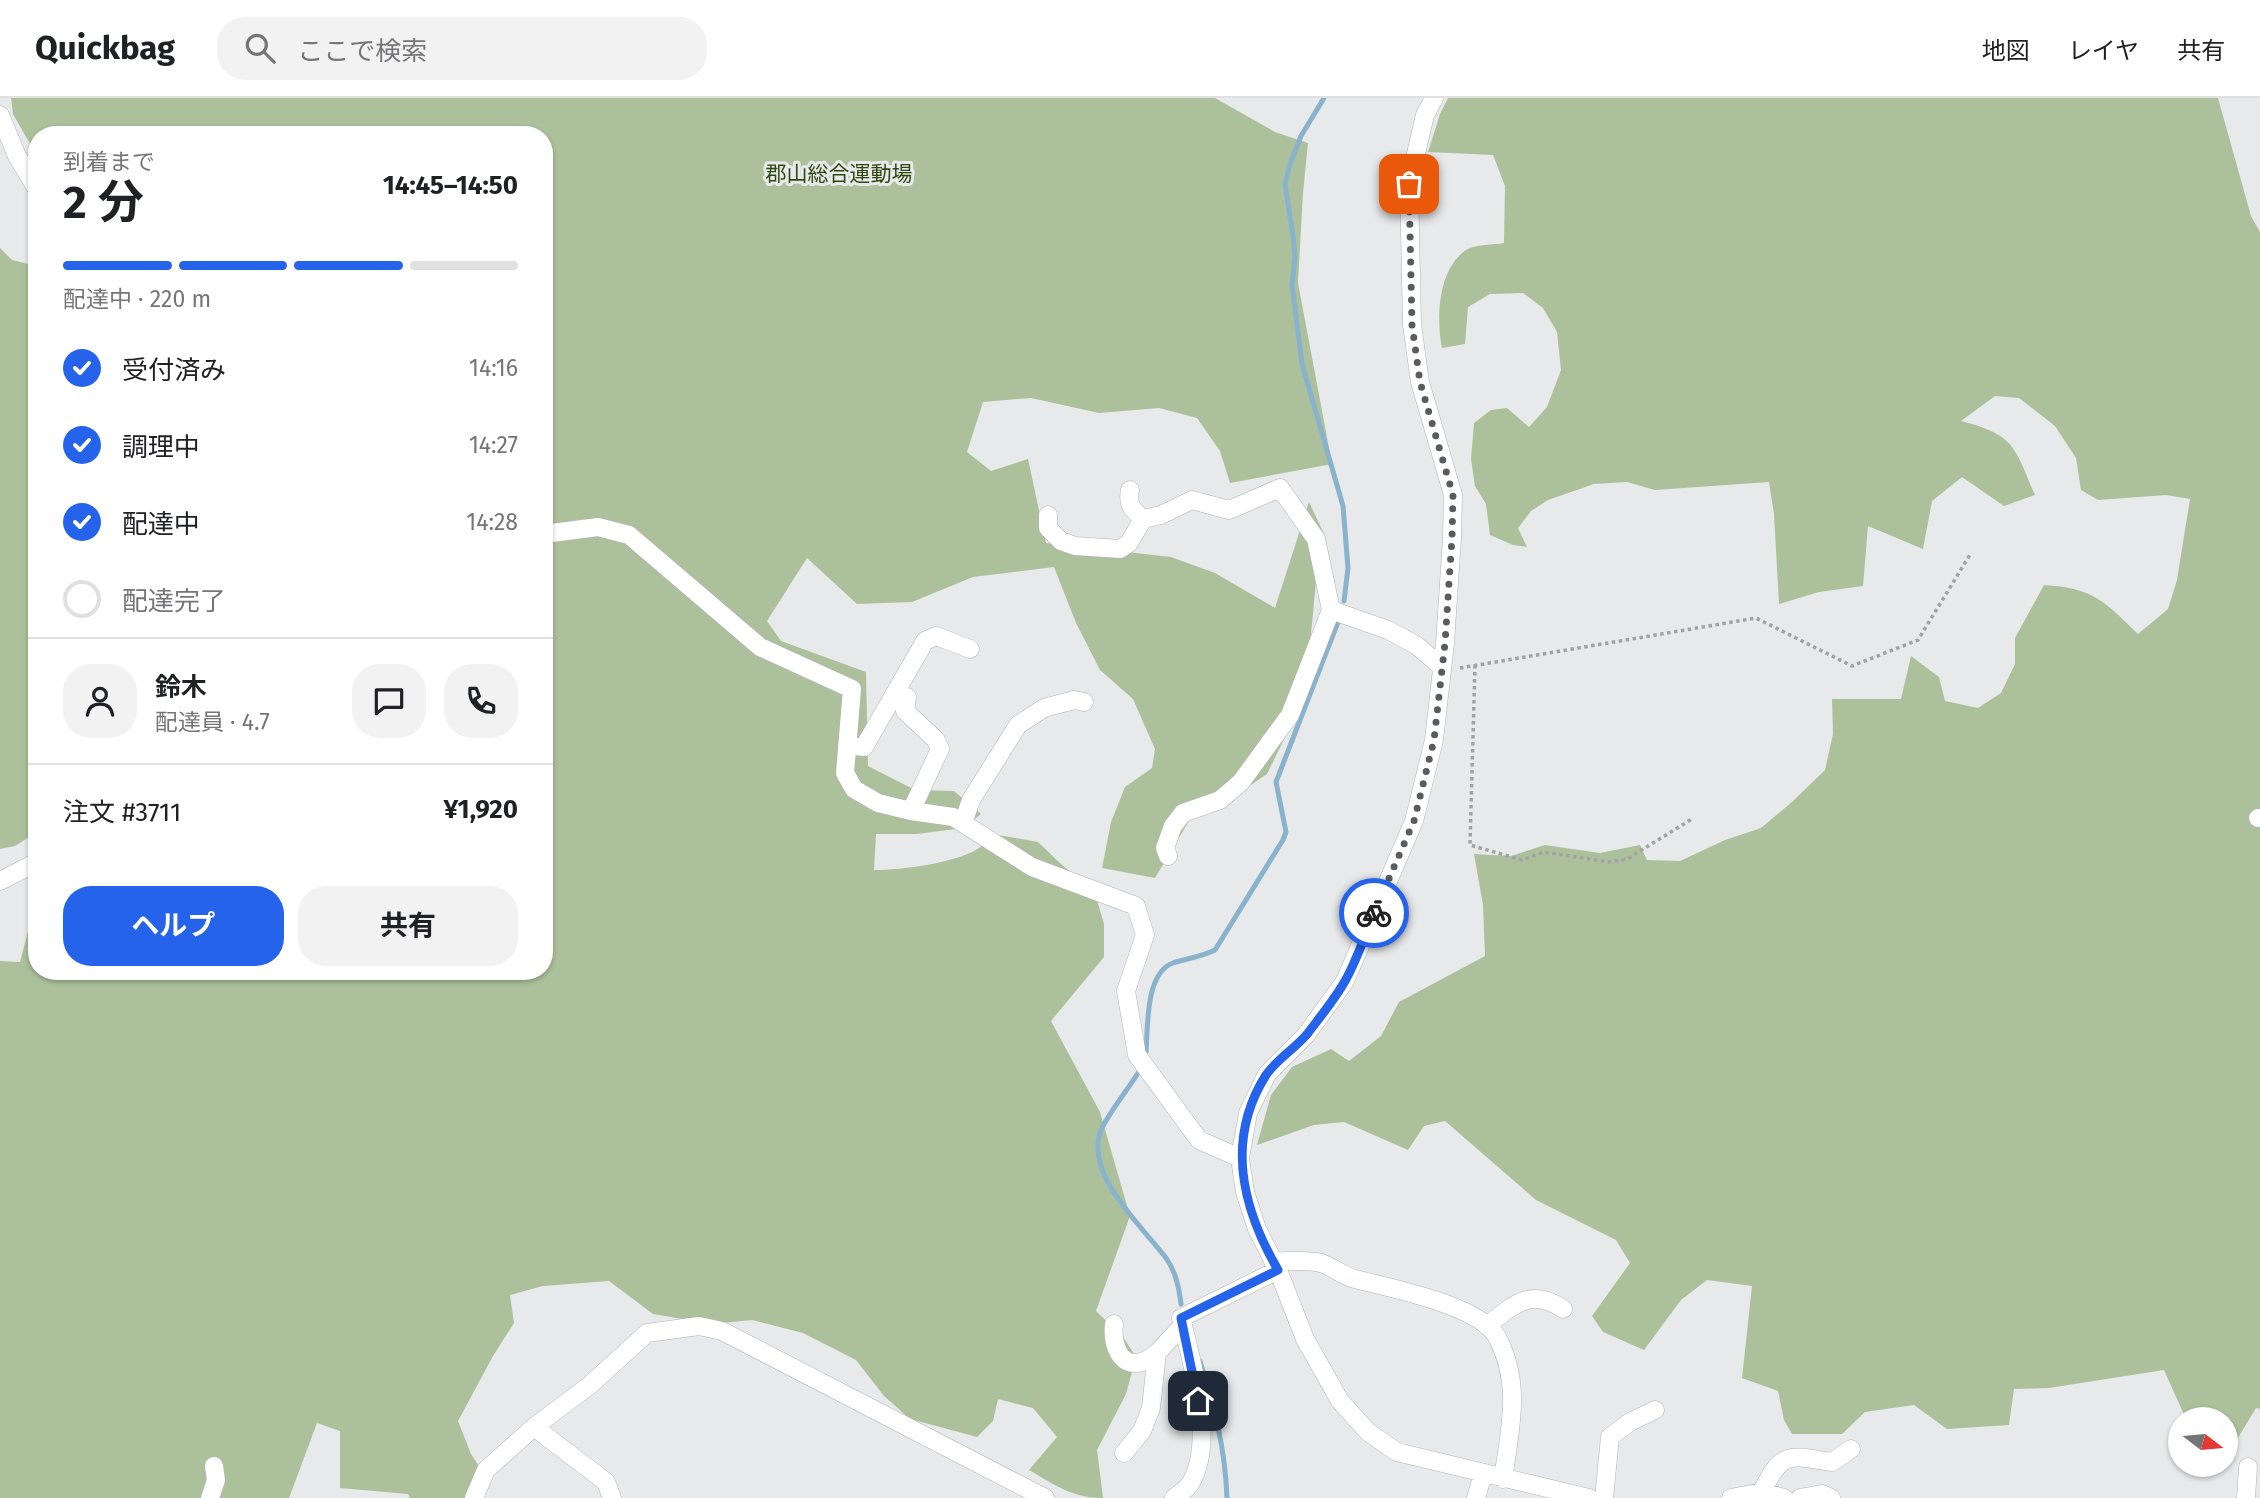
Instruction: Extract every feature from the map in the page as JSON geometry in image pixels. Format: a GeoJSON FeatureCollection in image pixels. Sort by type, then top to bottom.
{"type":"FeatureCollection","features":[{"type":"Feature","properties":{"kind":"street"},"geometry":{"type":"LineString","coordinates":[[1434,98],[1425,115],[1409,184],[1412,325],[1420,382],[1453,495],[1442,669],[1434,740],[1414,821],[1345,981],[1306,1035],[1267,1073],[1248,1113],[1240,1158],[1245,1192],[1257,1229],[1305,1339],[1340,1401],[1368,1432],[1397,1452],[1589,1498]]}},
{"type":"Feature","properties":{"kind":"street"},"geometry":{"type":"LineString","coordinates":[[0,116],[28,174]]}},
{"type":"Feature","properties":{"kind":"street"},"geometry":{"type":"LineString","coordinates":[[1048,515],[1048,528],[1061,541],[1075,546],[1120,549],[1129,543],[1143,519],[1161,515],[1192,500],[1229,510],[1280,488],[1316,539],[1331,610],[1290,715],[1241,782],[1220,800],[1184,813],[1172,826],[1166,848],[1168,856]]}},
{"type":"Feature","properties":{"kind":"street"},"geometry":{"type":"LineString","coordinates":[[1130,490],[1128,500],[1131,508],[1143,519]]}},
{"type":"Feature","properties":{"kind":"street"},"geometry":{"type":"LineString","coordinates":[[553,533],[598,527],[629,535],[760,647],[852,688],[845,773],[854,789],[878,803],[953,817],[1032,867],[1136,906],[1145,935],[1126,991],[1137,1055],[1199,1140],[1240,1158]]}},
{"type":"Feature","properties":{"kind":"street"},"geometry":{"type":"LineString","coordinates":[[1331,610],[1388,630],[1416,645],[1442,669]]}},
{"type":"Feature","properties":{"kind":"street"},"geometry":{"type":"LineString","coordinates":[[847,745],[864,747],[926,641],[936,636],[970,649]]}},
{"type":"Feature","properties":{"kind":"street"},"geometry":{"type":"LineString","coordinates":[[907,697],[905,711],[936,740],[940,749],[911,811]]}},
{"type":"Feature","properties":{"kind":"street"},"geometry":{"type":"LineString","coordinates":[[963,823],[971,800],[1018,725],[1044,708],[1074,700],[1084,702]]}},
{"type":"Feature","properties":{"kind":"street"},"geometry":{"type":"LineString","coordinates":[[0,881],[28,867]]}},
{"type":"Feature","properties":{"kind":"street"},"geometry":{"type":"LineString","coordinates":[[1174,1498],[1190,1485],[1201,1458],[1201,1427],[1194,1375],[1181,1318],[1275,1266],[1321,1263],[1353,1278],[1396,1287],[1479,1318],[1496,1335],[1512,1376],[1513,1404],[1503,1479]]}},
{"type":"Feature","properties":{"kind":"street"},"geometry":{"type":"LineString","coordinates":[[1487,1326],[1517,1301],[1551,1301],[1563,1309]]}},
{"type":"Feature","properties":{"kind":"street"},"geometry":{"type":"LineString","coordinates":[[1114,1324],[1112,1339],[1117,1352],[1127,1361],[1140,1363],[1157,1353],[1183,1325]]}},
{"type":"Feature","properties":{"kind":"street"},"geometry":{"type":"LineString","coordinates":[[474,1498],[486,1471],[534,1427],[590,1385],[647,1333],[699,1325],[722,1331],[1045,1498]]}},
{"type":"Feature","properties":{"kind":"street"},"geometry":{"type":"LineString","coordinates":[[1124,1454],[1142,1431],[1151,1408],[1157,1353]]}},
{"type":"Feature","properties":{"kind":"street"},"geometry":{"type":"LineString","coordinates":[[1604,1498],[1610,1437],[1630,1422],[1655,1410]]}},
{"type":"Feature","properties":{"kind":"street"},"geometry":{"type":"LineString","coordinates":[[534,1427],[606,1482],[612,1498]]}},
{"type":"Feature","properties":{"kind":"street"},"geometry":{"type":"LineString","coordinates":[[1762,1492],[1773,1468],[1793,1457],[1832,1462],[1851,1449]]}},
{"type":"Feature","properties":{"kind":"street"},"geometry":{"type":"LineString","coordinates":[[210,1498],[216,1480],[214,1466]]}},
{"type":"Feature","properties":{"kind":"street"},"geometry":{"type":"LineString","coordinates":[[2246,1498],[2248,1467]]}},
{"type":"Feature","properties":{"kind":"street"},"geometry":{"type":"LineString","coordinates":[[1476,1498],[1483,1474]]}},
{"type":"Feature","properties":{"kind":"street"},"geometry":{"type":"LineString","coordinates":[[1731,1498],[1762,1492],[1784,1498]]}},
{"type":"Feature","properties":{"kind":"street"},"geometry":{"type":"LineString","coordinates":[[1800,1498],[1822,1494],[1831,1498]]}},
{"type":"Feature","properties":{"kind":"path"},"geometry":{"type":"LineString","coordinates":[[1442,669],[1755,618],[1852,666],[1918,640],[1971,553]]}},
{"type":"Feature","properties":{"kind":"path"},"geometry":{"type":"LineString","coordinates":[[1475,665],[1470,845],[1522,859],[1544,852],[1609,862],[1627,859],[1692,819]]}},
{"type":"Feature","properties":{"kind":"green space","name":"郡山総合運動場"},"geometry":{"type":"Polygon","coordinates":[[[11,98],[1215,98],[1275,132],[1308,143],[1298,283],[1332,464],[1230,483],[1220,451],[1197,418],[1159,408],[1099,413],[1031,398],[983,402],[967,452],[991,471],[1028,459],[1046,543],[1171,557],[1215,573],[1275,608],[1309,502],[1325,536],[1316,581],[1310,645],[1292,723],[1267,774],[1221,805],[1190,819],[1155,878],[1102,868],[1111,822],[1125,787],[1152,768],[1155,749],[1133,699],[1100,670],[1076,623],[1054,567],[973,577],[912,602],[857,604],[807,558],[767,621],[781,641],[866,672],[868,766],[915,790],[954,791],[981,814],[963,828],[917,834],[876,834],[874,870],[914,867],[960,857],[982,846],[993,834],[1038,842],[1094,890],[1104,924],[1104,957],[1051,1021],[1100,1112],[1130,1216],[1096,1311],[1123,1337],[1136,1357],[1126,1394],[1097,1450],[1103,1498],[1073,1493],[1029,1470],[1057,1437],[1033,1408],[998,1399],[993,1421],[977,1437],[910,1419],[884,1396],[856,1360],[803,1333],[752,1320],[712,1324],[653,1314],[609,1281],[543,1286],[510,1295],[514,1323],[458,1421],[471,1454],[488,1480],[484,1498],[410,1498],[408,1494],[340,1488],[340,1431],[317,1423],[289,1498],[0,1498],[0,961],[20,962],[28,932],[28,980],[553,980],[553,126],[28,126],[28,140],[13,114],[11,98]]]}},
{"type":"Feature","properties":{"kind":"green space"},"geometry":{"type":"Polygon","coordinates":[[[1448,98],[2218,98],[2251,216],[2260,232],[2260,1409],[2256,1408],[2238,1438],[2238,1407],[2181,1407],[2164,1370],[2049,1388],[2014,1389],[2009,1425],[1947,1429],[1914,1405],[1865,1412],[1842,1434],[1792,1434],[1784,1420],[1778,1391],[1742,1378],[1752,1286],[1707,1280],[1681,1300],[1644,1350],[1603,1332],[1592,1316],[1630,1263],[1616,1240],[1536,1200],[1445,1121],[1424,1126],[1408,1150],[1344,1122],[1314,1125],[1257,1145],[1271,1095],[1292,1067],[1331,1049],[1349,1061],[1381,1036],[1399,1002],[1485,956],[1483,905],[1474,854],[1511,856],[1545,845],[1600,853],[1640,845],[1647,860],[1680,861],[1725,840],[1761,828],[1825,770],[1833,734],[1832,699],[1901,699],[1911,656],[1939,677],[1945,701],[1978,708],[2001,693],[2015,664],[2015,638],[2044,585],[2075,589],[2097,598],[2138,634],[2168,609],[2177,580],[2190,499],[2166,495],[2098,500],[2081,490],[2076,458],[2055,426],[2019,398],[1995,396],[1961,421],[1992,432],[2010,445],[2017,454],[2035,495],[2004,506],[1962,477],[1932,501],[1923,549],[1868,526],[1863,586],[1819,592],[1779,604],[1774,514],[1769,482],[1655,490],[1627,482],[1594,484],[1548,500],[1531,511],[1518,528],[1527,547],[1513,545],[1490,535],[1486,504],[1475,486],[1471,459],[1474,423],[1491,410],[1507,408],[1529,427],[1547,407],[1561,370],[1557,332],[1543,308],[1523,293],[1490,294],[1468,307],[1465,344],[1442,348],[1439,323],[1445,281],[1457,258],[1466,250],[1504,243],[1505,186],[1493,155],[1428,152],[1448,98]]]}},
{"type":"Feature","properties":{"kind":"green space"},"geometry":{"type":"Polygon","coordinates":[[[0,248],[12,260],[28,264],[28,838],[15,846],[0,849],[0,248]]]}},
{"type":"Feature","properties":{"kind":"waterway"},"geometry":{"type":"LineString","coordinates":[[1324,98],[1301,136],[1285,184],[1295,257],[1292,285],[1302,364],[1343,506],[1348,568],[1344,601]]}},
{"type":"Feature","properties":{"kind":"waterway"},"geometry":{"type":"LineString","coordinates":[[1146,1052],[1148,1015],[1157,978],[1173,963],[1215,950],[1283,840],[1286,832],[1276,782],[1338,622]]}},
{"type":"Feature","properties":{"kind":"waterway"},"geometry":{"type":"LineString","coordinates":[[1138,1073],[1102,1127],[1098,1150],[1101,1167],[1119,1200],[1169,1263],[1181,1304]]}},
{"type":"Feature","properties":{"kind":"waterway"},"geometry":{"type":"LineString","coordinates":[[1200,1361],[1218,1429],[1227,1498]]}},
{"type":"Feature","properties":{"kind":"way so far"},"geometry":{"type":"LineString","coordinates":[[1374,913],[1414,821],[1434,740],[1445,643],[1452,538],[1453,495],[1420,382],[1412,325],[1409,184]]}},
{"type":"Feature","properties":{"kind":"route"},"geometry":{"type":"LineString","coordinates":[[1198,1401],[1181,1318],[1278,1270],[1257,1229],[1245,1192],[1240,1158],[1248,1113],[1267,1073],[1306,1035],[1345,981],[1374,913]]}}]}
